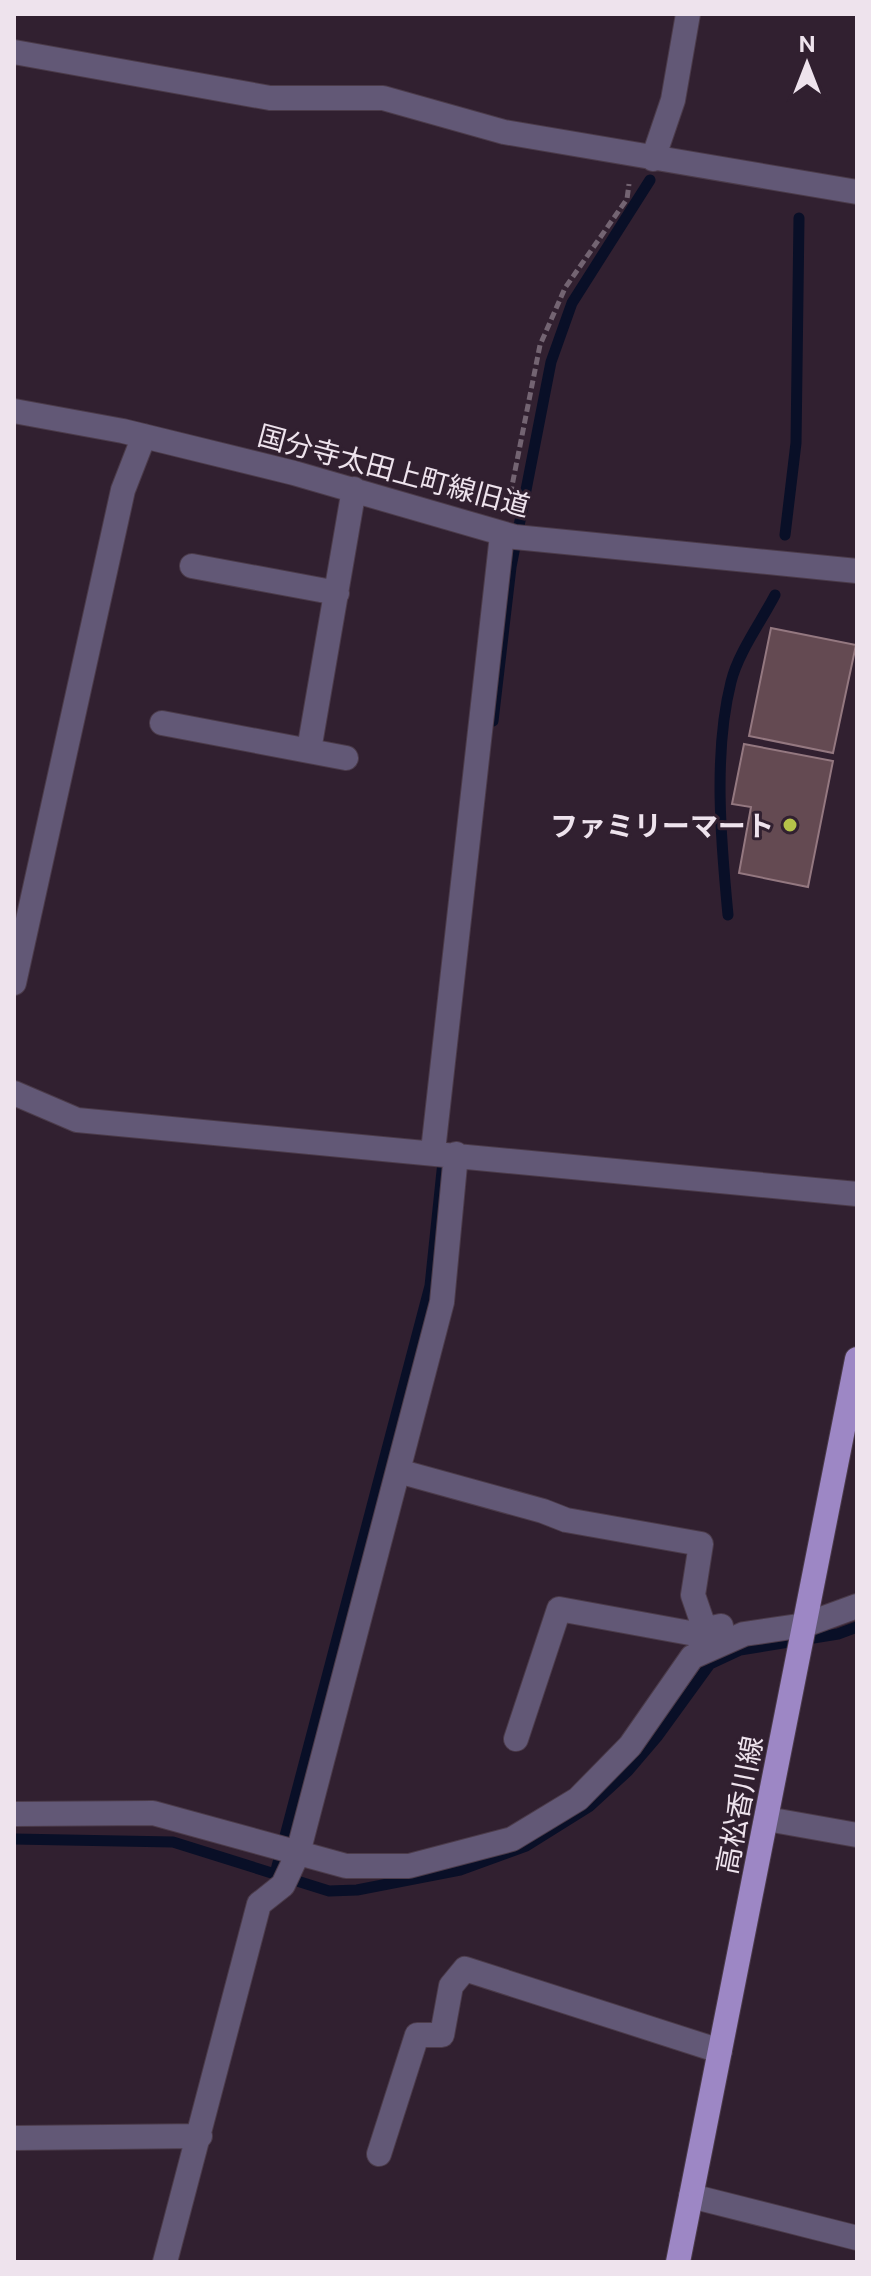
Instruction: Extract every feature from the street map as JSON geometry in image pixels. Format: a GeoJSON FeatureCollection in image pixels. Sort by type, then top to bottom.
{"type":"FeatureCollection","features":[{"type":"Feature","properties":{"kind":"main road","name":"高松香川線"},"geometry":{"type":"LineString","coordinates":[[678,2262],[857,1359]]}},
{"type":"Feature","properties":{"kind":"street"},"geometry":{"type":"LineString","coordinates":[[644,157],[673,100],[688,14]]}},
{"type":"Feature","properties":{"kind":"street"},"geometry":{"type":"LineString","coordinates":[[14,52],[270,98],[383,98],[504,132],[857,192]]}},
{"type":"Feature","properties":{"kind":"street","name":"国分寺太田上町線旧道"},"geometry":{"type":"LineString","coordinates":[[14,411],[144,436],[354,489],[513,536],[857,571]]}},
{"type":"Feature","properties":{"kind":"street"},"geometry":{"type":"LineString","coordinates":[[14,983],[123,490],[144,436]]}},
{"type":"Feature","properties":{"kind":"street"},"geometry":{"type":"LineString","coordinates":[[309,750],[354,489]]}},
{"type":"Feature","properties":{"kind":"street"},"geometry":{"type":"LineString","coordinates":[[165,2262],[259,1904],[286,1860],[398,1471],[442,1302],[444,1153],[513,536]]}},
{"type":"Feature","properties":{"kind":"street"},"geometry":{"type":"LineString","coordinates":[[192,566],[337,593]]}},
{"type":"Feature","properties":{"kind":"street"},"geometry":{"type":"LineString","coordinates":[[162,723],[346,758]]}},
{"type":"Feature","properties":{"kind":"street"},"geometry":{"type":"LineString","coordinates":[[14,1093],[77,1120],[857,1194]]}},
{"type":"Feature","properties":{"kind":"street"},"geometry":{"type":"LineString","coordinates":[[398,1471],[566,1520],[701,1544],[693,1595],[705,1630]]}},
{"type":"Feature","properties":{"kind":"street"},"geometry":{"type":"LineString","coordinates":[[14,1814],[153,1813],[286,1860],[346,1866],[409,1866],[512,1839],[578,1799],[620,1757],[692,1657],[744,1634],[806,1622],[857,1606]]}},
{"type":"Feature","properties":{"kind":"street"},"geometry":{"type":"LineString","coordinates":[[516,1739],[559,1609],[690,1633],[806,1622]]}},
{"type":"Feature","properties":{"kind":"street"},"geometry":{"type":"LineString","coordinates":[[767,1819],[857,1835]]}},
{"type":"Feature","properties":{"kind":"street"},"geometry":{"type":"LineString","coordinates":[[379,2154],[417,2035],[442,2035],[451,1986],[465,1969],[720,2051]]}},
{"type":"Feature","properties":{"kind":"street"},"geometry":{"type":"LineString","coordinates":[[14,2138],[200,2136]]}},
{"type":"Feature","properties":{"kind":"street"},"geometry":{"type":"LineString","coordinates":[[691,2196],[857,2238]]}},
{"type":"Feature","properties":{"kind":"path"},"geometry":{"type":"LineString","coordinates":[[513,536],[540,345],[565,288],[627,199],[644,157]]}},
{"type":"Feature","properties":{"kind":"building"},"geometry":{"type":"Polygon","coordinates":[[[771,628],[856,645],[833,753],[749,736],[771,628]]]}},
{"type":"Feature","properties":{"kind":"building"},"geometry":{"type":"Polygon","coordinates":[[[744,744],[833,761],[808,887],[739,873],[751,807],[732,804],[744,744]]]}},
{"type":"Feature","properties":{"kind":"waterway"},"geometry":{"type":"LineString","coordinates":[[493,721],[511,567],[551,362],[572,303],[650,180]]}},
{"type":"Feature","properties":{"kind":"waterway"},"geometry":{"type":"LineString","coordinates":[[785,535],[796,443],[799,218]]}},
{"type":"Feature","properties":{"kind":"waterway"},"geometry":{"type":"LineString","coordinates":[[728,915],[720,798],[725,709],[739,660],[775,595]]}},
{"type":"Feature","properties":{"kind":"waterway"},"geometry":{"type":"LineString","coordinates":[[275,1874],[430,1286],[444,1152]]}},
{"type":"Feature","properties":{"kind":"waterway"},"geometry":{"type":"LineString","coordinates":[[14,1839],[173,1842],[329,1891],[357,1890],[460,1870],[526,1846],[590,1806],[628,1771],[657,1737],[710,1664],[740,1650],[838,1634],[857,1627]]}},
{"type":"Feature","properties":{"kind":"place","name":"ファミリーマート"},"geometry":{"type":"Point","coordinates":[790,825]}}]}
